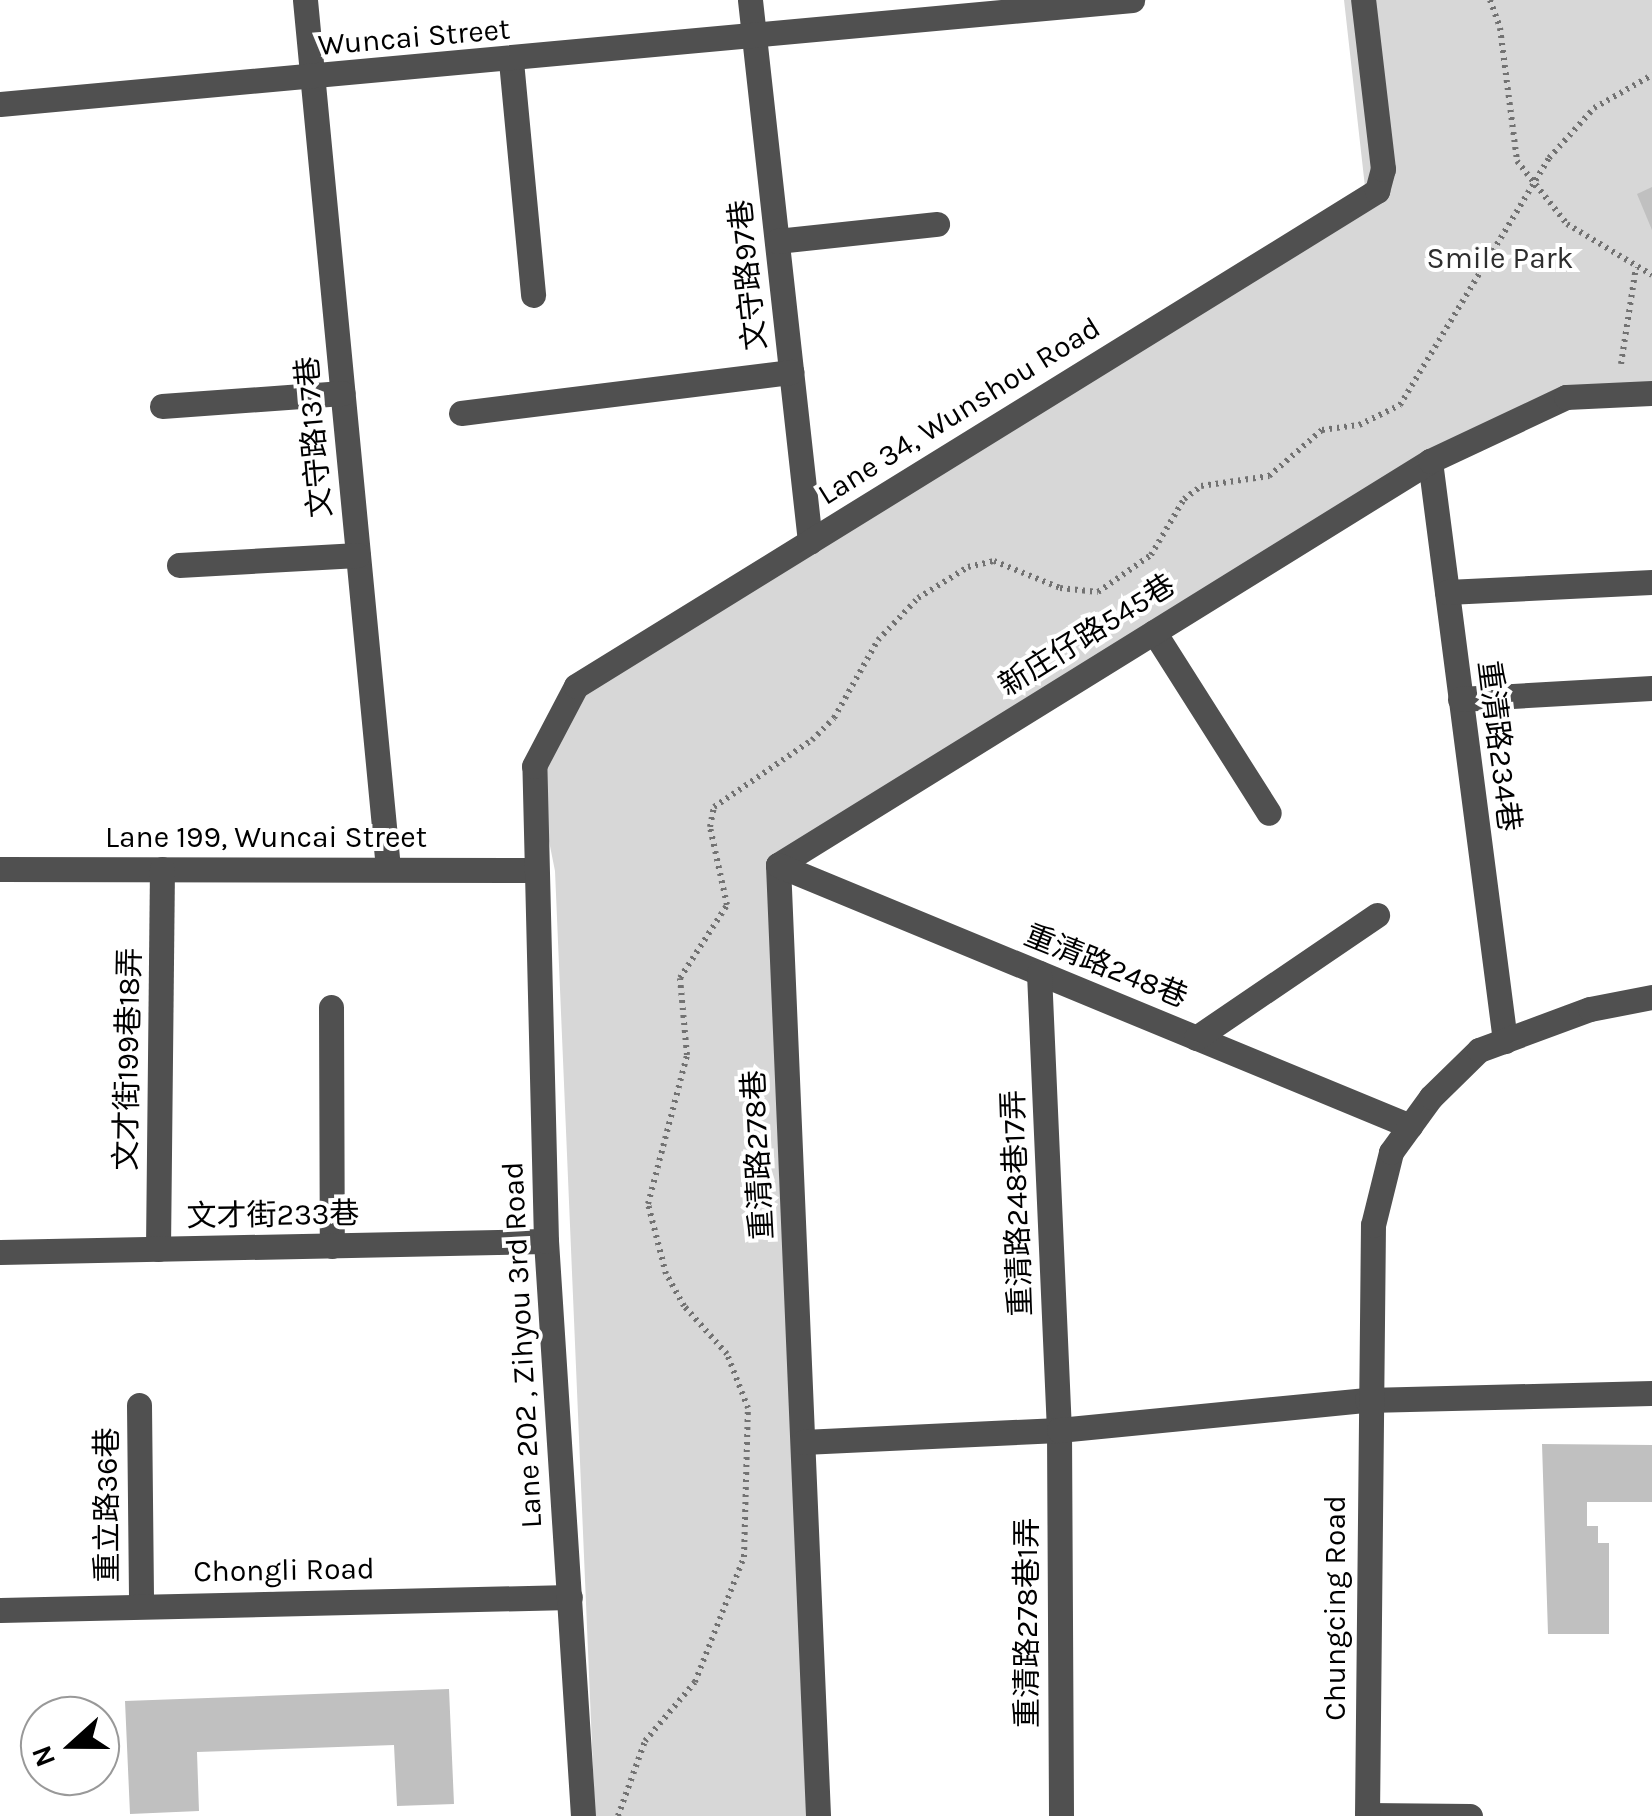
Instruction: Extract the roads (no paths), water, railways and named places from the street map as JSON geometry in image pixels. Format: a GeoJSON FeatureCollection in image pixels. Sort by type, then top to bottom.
{"type":"FeatureCollection","features":[{"type":"Feature","properties":{"kind":"street","name":"文守路137巷"},"geometry":{"type":"LineString","coordinates":[[305,0],[388,868]]}},
{"type":"Feature","properties":{"kind":"street","name":"文守路97巷"},"geometry":{"type":"LineString","coordinates":[[750,0],[810,542]]}},
{"type":"Feature","properties":{"kind":"street","name":"Wuncai Street"},"geometry":{"type":"LineString","coordinates":[[0,104],[313,80],[1132,0]]}},
{"type":"Feature","properties":{"kind":"street","name":"Lane 34, Wunshou Road"},"geometry":{"type":"LineString","coordinates":[[533,870],[534,766],[576,686],[1377,191],[1382,169],[1363,0]]}},
{"type":"Feature","properties":{"kind":"street"},"geometry":{"type":"LineString","coordinates":[[511,61],[533,295]]}},
{"type":"Feature","properties":{"kind":"street"},"geometry":{"type":"LineString","coordinates":[[777,240],[937,224]]}},
{"type":"Feature","properties":{"kind":"street"},"geometry":{"type":"LineString","coordinates":[[461,413],[791,372]]}},
{"type":"Feature","properties":{"kind":"street"},"geometry":{"type":"LineString","coordinates":[[162,406],[343,393]]}},
{"type":"Feature","properties":{"kind":"street","name":"新庄仔路545巷"},"geometry":{"type":"LineString","coordinates":[[778,865],[1430,460],[1566,397],[1652,393]]}},
{"type":"Feature","properties":{"kind":"street","name":"重清路234巷"},"geometry":{"type":"LineString","coordinates":[[1430,460],[1504,1040]]}},
{"type":"Feature","properties":{"kind":"street"},"geometry":{"type":"LineString","coordinates":[[179,565],[358,554]]}},
{"type":"Feature","properties":{"kind":"street"},"geometry":{"type":"LineString","coordinates":[[1446,592],[1652,582]]}},
{"type":"Feature","properties":{"kind":"street"},"geometry":{"type":"LineString","coordinates":[[1154,632],[1269,813]]}},
{"type":"Feature","properties":{"kind":"street"},"geometry":{"type":"LineString","coordinates":[[1460,700],[1652,688]]}},
{"type":"Feature","properties":{"kind":"street","name":"重清路248巷"},"geometry":{"type":"LineString","coordinates":[[778,865],[1410,1126]]}},
{"type":"Feature","properties":{"kind":"street","name":"重清路278巷"},"geometry":{"type":"LineString","coordinates":[[778,865],[818,1816]]}},
{"type":"Feature","properties":{"kind":"street","name":"Lane 199, Wuncai Street"},"geometry":{"type":"LineString","coordinates":[[0,869],[533,870]]}},
{"type":"Feature","properties":{"kind":"street","name":"文才街199巷18弄"},"geometry":{"type":"LineString","coordinates":[[158,1250],[162,869]]}},
{"type":"Feature","properties":{"kind":"street","name":"Lane 202 , Zihyou 3rd Road"},"geometry":{"type":"LineString","coordinates":[[533,870],[546,1242],[583,1816]]}},
{"type":"Feature","properties":{"kind":"street"},"geometry":{"type":"LineString","coordinates":[[1196,1038],[1377,914]]}},
{"type":"Feature","properties":{"kind":"street","name":"重清路248巷17弄"},"geometry":{"type":"LineString","coordinates":[[1040,974],[1059,1430]]}},
{"type":"Feature","properties":{"kind":"street","name":"Chungcing Road"},"geometry":{"type":"LineString","coordinates":[[1367,1815],[1368,1400],[1373,1226],[1391,1152],[1479,1050],[1590,1010],[1652,997]]}},
{"type":"Feature","properties":{"kind":"street"},"geometry":{"type":"LineString","coordinates":[[331,1007],[332,1246]]}},
{"type":"Feature","properties":{"kind":"street","name":"文才街233巷"},"geometry":{"type":"LineString","coordinates":[[0,1252],[546,1242]]}},
{"type":"Feature","properties":{"kind":"street"},"geometry":{"type":"LineString","coordinates":[[803,1442],[1059,1430],[1368,1400],[1652,1393]]}},
{"type":"Feature","properties":{"kind":"street","name":"重立路36巷"},"geometry":{"type":"LineString","coordinates":[[139,1405],[141,1604]]}},
{"type":"Feature","properties":{"kind":"street","name":"重清路278巷1弄"},"geometry":{"type":"LineString","coordinates":[[1059,1430],[1061,1816]]}},
{"type":"Feature","properties":{"kind":"street","name":"Chongli Road"},"geometry":{"type":"LineString","coordinates":[[0,1610],[570,1597]]}},
{"type":"Feature","properties":{"kind":"street"},"geometry":{"type":"LineString","coordinates":[[1367,1815],[1470,1816]]}},
{"type":"Feature","properties":{"kind":"park label","name":"Smile Park"},"geometry":{"type":"Point","coordinates":[1500,258]}}]}
